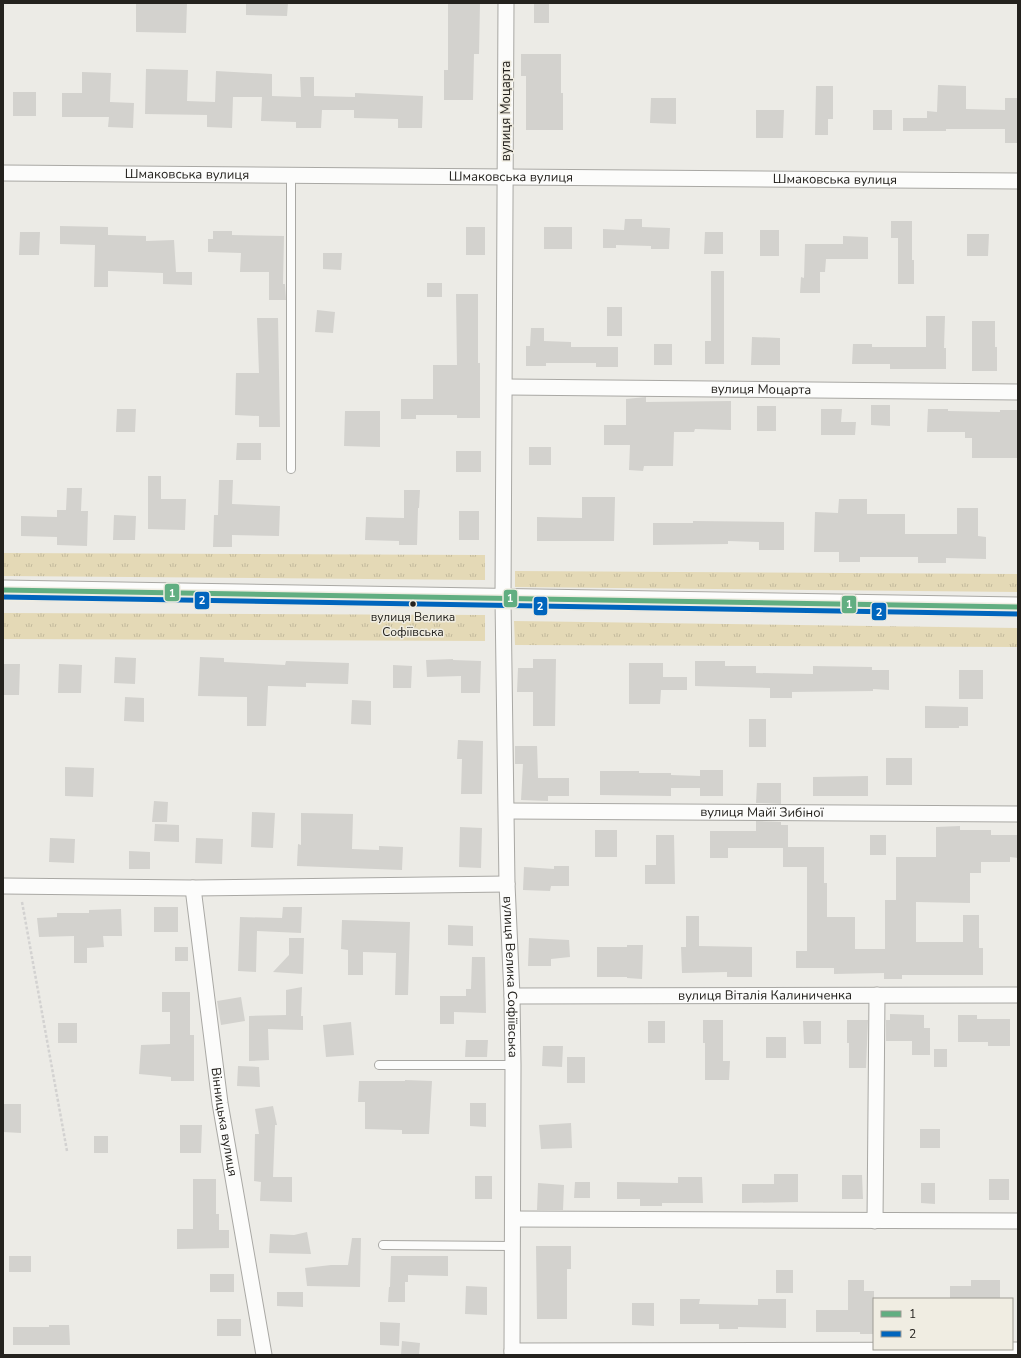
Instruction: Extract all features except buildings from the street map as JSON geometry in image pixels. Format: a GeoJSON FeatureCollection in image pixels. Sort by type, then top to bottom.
{"type":"FeatureCollection","features":[{"type":"Feature","properties":{"kind":"street","name":"вулиця Моцарта"},"geometry":{"type":"LineString","coordinates":[[503,599],[506,3]]}},
{"type":"Feature","properties":{"kind":"street","name":"Шмаковська вулиця"},"geometry":{"type":"LineString","coordinates":[[3,173],[1018,181]]}},
{"type":"Feature","properties":{"kind":"street","name":"вулиця Моцарта"},"geometry":{"type":"LineString","coordinates":[[505,387],[1018,392]]}},
{"type":"Feature","properties":{"kind":"street"},"geometry":{"type":"LineString","coordinates":[[3,590],[1018,607]]}},
{"type":"Feature","properties":{"kind":"street","name":"вулиця Велика Софіївська"},"geometry":{"type":"LineString","coordinates":[[503,599],[507,884],[512,996],[513,1065],[512,1353]]}},
{"type":"Feature","properties":{"kind":"street","name":"вулиця Майї Зибіної"},"geometry":{"type":"LineString","coordinates":[[506,811],[1018,814]]}},
{"type":"Feature","properties":{"kind":"street"},"geometry":{"type":"LineString","coordinates":[[3,886],[193,888],[507,884]]}},
{"type":"Feature","properties":{"kind":"street","name":"Вінницька вулиця"},"geometry":{"type":"LineString","coordinates":[[193,888],[222,1111],[264,1355]]}},
{"type":"Feature","properties":{"kind":"street"},"geometry":{"type":"LineString","coordinates":[[875,1221],[877,995]]}},
{"type":"Feature","properties":{"kind":"street","name":"вулиця Віталія Калиниченка"},"geometry":{"type":"LineString","coordinates":[[512,996],[1018,995]]}},
{"type":"Feature","properties":{"kind":"street"},"geometry":{"type":"LineString","coordinates":[[513,1219],[1018,1221]]}},
{"type":"Feature","properties":{"kind":"street"},"geometry":{"type":"LineString","coordinates":[[512,1353],[1018,1350]]}},
{"type":"Feature","properties":{"kind":"lane"},"geometry":{"type":"LineString","coordinates":[[291,175],[291,469]]}},
{"type":"Feature","properties":{"kind":"lane"},"geometry":{"type":"LineString","coordinates":[[379,1065],[513,1065]]}},
{"type":"Feature","properties":{"kind":"lane"},"geometry":{"type":"LineString","coordinates":[[383,1245],[513,1246]]}},
{"type":"Feature","properties":{"kind":"path"},"geometry":{"type":"LineString","coordinates":[[19,886],[67,1151]]}},
{"type":"Feature","properties":{"kind":"green space"},"geometry":{"type":"Polygon","coordinates":[[[3,553],[485,555],[485,580],[3,576],[3,553]]]}},
{"type":"Feature","properties":{"kind":"green space"},"geometry":{"type":"Polygon","coordinates":[[[515,571],[1018,574],[1018,592],[515,587],[515,571]]]}},
{"type":"Feature","properties":{"kind":"green space"},"geometry":{"type":"Polygon","coordinates":[[[3,613],[485,615],[485,641],[3,639],[3,613]]]}},
{"type":"Feature","properties":{"kind":"green space"},"geometry":{"type":"Polygon","coordinates":[[[514,621],[1018,628],[1018,647],[515,645],[514,621]]]}},
{"type":"Feature","properties":{"kind":"transit line","name":"1"},"geometry":{"type":"LineString","coordinates":[[3,590],[1018,607]]}},
{"type":"Feature","properties":{"kind":"transit line","name":"2"},"geometry":{"type":"LineString","coordinates":[[3,597],[1018,614]]}},
{"type":"Feature","properties":{"kind":"place","name":"вулиця Велика Софіївська"},"geometry":{"type":"Point","coordinates":[413,604]}}]}
